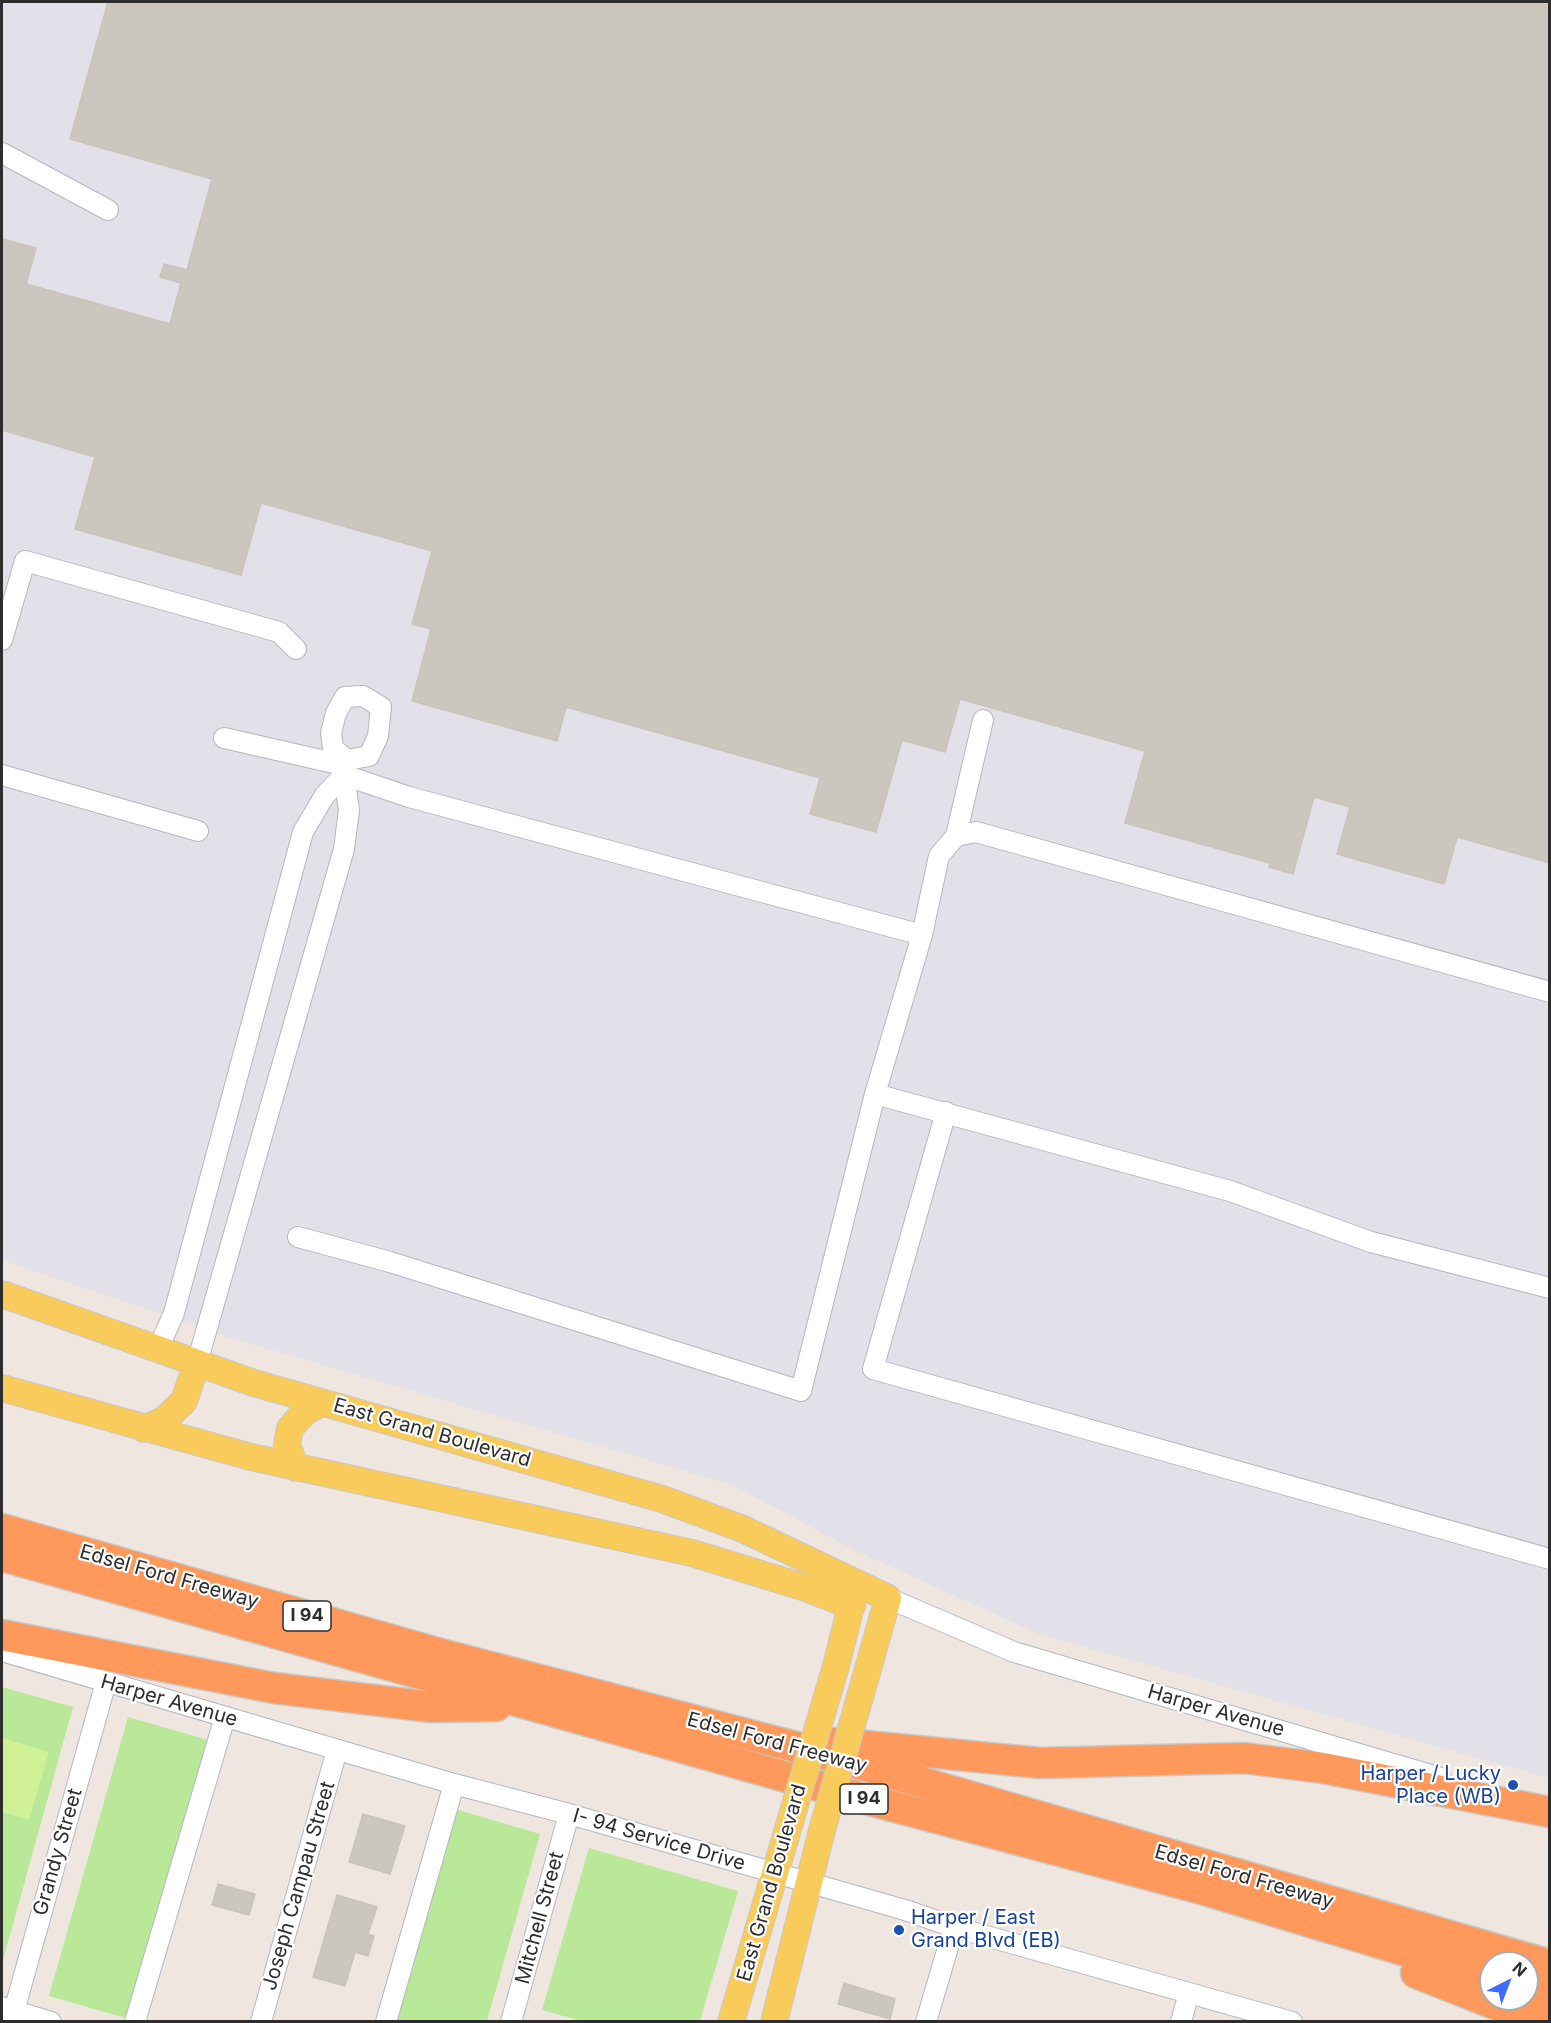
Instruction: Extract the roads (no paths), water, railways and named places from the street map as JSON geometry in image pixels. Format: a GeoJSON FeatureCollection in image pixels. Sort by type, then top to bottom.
{"type":"FeatureCollection","features":[{"type":"Feature","properties":{"kind":"highway","name":"Edsel Ford Freeway"},"geometry":{"type":"LineString","coordinates":[[2,1529],[441,1654],[838,1758],[1550,1965]]}},
{"type":"Feature","properties":{"kind":"highway","name":"Edsel Ford Freeway"},"geometry":{"type":"LineString","coordinates":[[2,1556],[531,1705],[1198,1888],[1479,1973]]}},
{"type":"Feature","properties":{"kind":"highway"},"geometry":{"type":"LineString","coordinates":[[2,1635],[274,1688],[431,1707],[531,1705]]}},
{"type":"Feature","properties":{"kind":"highway"},"geometry":{"type":"LineString","coordinates":[[761,1738],[1040,1763],[1244,1758],[1323,1768],[1550,1812]]}},
{"type":"Feature","properties":{"kind":"highway"},"geometry":{"type":"LineString","coordinates":[[1198,1888],[1540,2022]]}},
{"type":"Feature","properties":{"kind":"main road","name":"East Grand Boulevard"},"geometry":{"type":"LineString","coordinates":[[2,1294],[197,1363],[322,1403],[692,1509],[743,1529],[854,1595]]}},
{"type":"Feature","properties":{"kind":"main road"},"geometry":{"type":"LineString","coordinates":[[144,1429],[164,1420],[184,1401],[197,1363]]}},
{"type":"Feature","properties":{"kind":"main road","name":"East Grand Boulevard"},"geometry":{"type":"LineString","coordinates":[[2,1388],[144,1429],[296,1468],[692,1552],[803,1587],[888,1598],[808,1882],[774,2022]]}},
{"type":"Feature","properties":{"kind":"main road"},"geometry":{"type":"LineString","coordinates":[[296,1468],[287,1445],[290,1428],[306,1411],[322,1403]]}},
{"type":"Feature","properties":{"kind":"main road","name":"East Grand Boulevard"},"geometry":{"type":"LineString","coordinates":[[731,2022],[836,1666],[854,1595]]}},
{"type":"Feature","properties":{"kind":"street"},"geometry":{"type":"LineString","coordinates":[[2,153],[108,210]]}},
{"type":"Feature","properties":{"kind":"street"},"geometry":{"type":"LineString","coordinates":[[2,640],[25,561],[279,632],[296,649]]}},
{"type":"Feature","properties":{"kind":"street"},"geometry":{"type":"LineString","coordinates":[[298,1237],[390,1262],[801,1391],[875,1094],[922,935],[939,856],[956,836],[983,720]]}},
{"type":"Feature","properties":{"kind":"street"},"geometry":{"type":"LineString","coordinates":[[224,738],[346,767],[409,797],[922,935]]}},
{"type":"Feature","properties":{"kind":"street"},"geometry":{"type":"LineString","coordinates":[[158,1349],[174,1313],[303,832],[313,811],[346,767]]}},
{"type":"Feature","properties":{"kind":"street"},"geometry":{"type":"LineString","coordinates":[[197,1363],[344,849],[349,810],[346,767]]}},
{"type":"Feature","properties":{"kind":"street"},"geometry":{"type":"LineString","coordinates":[[2,774],[198,831]]}},
{"type":"Feature","properties":{"kind":"street"},"geometry":{"type":"LineString","coordinates":[[956,836],[976,832],[1550,992]]}},
{"type":"Feature","properties":{"kind":"street"},"geometry":{"type":"LineString","coordinates":[[875,1094],[1230,1191],[1371,1242],[1550,1288]]}},
{"type":"Feature","properties":{"kind":"street"},"geometry":{"type":"LineString","coordinates":[[946,1112],[873,1369],[1550,1559]]}},
{"type":"Feature","properties":{"kind":"street","name":"Harper Avenue"},"geometry":{"type":"LineString","coordinates":[[888,1598],[1014,1652],[1550,1812]]}},
{"type":"Feature","properties":{"kind":"street","name":"Harper Avenue"},"geometry":{"type":"LineString","coordinates":[[2,1651],[337,1750]]}},
{"type":"Feature","properties":{"kind":"street","name":"Grandy Street"},"geometry":{"type":"LineString","coordinates":[[9,2013],[106,1682]]}},
{"type":"Feature","properties":{"kind":"street"},"geometry":{"type":"LineString","coordinates":[[135,2022],[225,1717]]}},
{"type":"Feature","properties":{"kind":"street","name":"I- 94 Service Drive"},"geometry":{"type":"LineString","coordinates":[[337,1750],[808,1882],[905,1910],[954,1927],[1292,2022]]}},
{"type":"Feature","properties":{"kind":"street","name":"Joseph Campau Street"},"geometry":{"type":"LineString","coordinates":[[261,2022],[337,1750]]}},
{"type":"Feature","properties":{"kind":"street"},"geometry":{"type":"LineString","coordinates":[[386,2022],[454,1784]]}},
{"type":"Feature","properties":{"kind":"street","name":"Mitchell Street"},"geometry":{"type":"LineString","coordinates":[[511,2022],[569,1814]]}},
{"type":"Feature","properties":{"kind":"street"},"geometry":{"type":"LineString","coordinates":[[926,2022],[954,1927]]}},
{"type":"Feature","properties":{"kind":"street"},"geometry":{"type":"LineString","coordinates":[[1181,2022],[1189,1993]]}},
{"type":"Feature","properties":{"kind":"street"},"geometry":{"type":"LineString","coordinates":[[9,2013],[51,2022]]}},
{"type":"Feature","properties":{"kind":"place","name":"Harper / Lucky Place (WB)"},"geometry":{"type":"Point","coordinates":[1513,1785]}},
{"type":"Feature","properties":{"kind":"place","name":"Harper / East Grand Blvd (EB)"},"geometry":{"type":"Point","coordinates":[899,1930]}}]}
